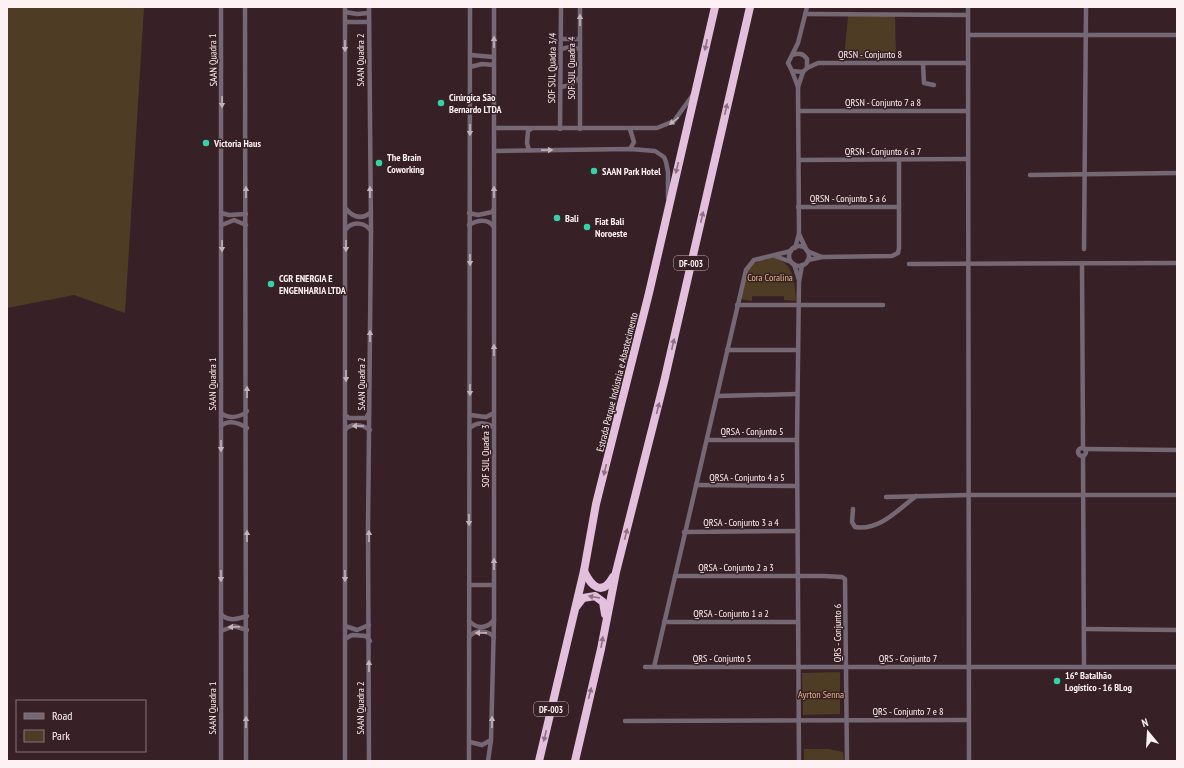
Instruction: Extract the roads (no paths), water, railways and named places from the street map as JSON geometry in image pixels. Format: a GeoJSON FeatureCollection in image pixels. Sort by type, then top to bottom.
{"type":"FeatureCollection","features":[{"type":"Feature","properties":{"kind":"highway","name":"Estrada Parque Indústria e Abastecimento"},"geometry":{"type":"LineString","coordinates":[[539,761],[573,612],[584,571],[596,504],[649,293],[715,7]]}},
{"type":"Feature","properties":{"kind":"highway","name":"DF-003"},"geometry":{"type":"LineString","coordinates":[[575,761],[601,649],[616,572],[664,382],[750,7]]}},
{"type":"Feature","properties":{"kind":"highway"},"geometry":{"type":"LineString","coordinates":[[584,571],[591,584],[600,588],[610,584],[616,572]]}},
{"type":"Feature","properties":{"kind":"highway"},"geometry":{"type":"LineString","coordinates":[[573,612],[583,598],[595,596],[603,602],[606,619]]}},
{"type":"Feature","properties":{"kind":"street","name":"SAAN Quadra 1"},"geometry":{"type":"LineString","coordinates":[[221,7],[221,761]]}},
{"type":"Feature","properties":{"kind":"street"},"geometry":{"type":"LineString","coordinates":[[246,7],[246,761]]}},
{"type":"Feature","properties":{"kind":"street","name":"SAAN Quadra 2"},"geometry":{"type":"LineString","coordinates":[[369,7],[371,231],[369,761]]}},
{"type":"Feature","properties":{"kind":"street"},"geometry":{"type":"LineString","coordinates":[[469,761],[470,7]]}},
{"type":"Feature","properties":{"kind":"street","name":"SOF SUL Quadra 3"},"geometry":{"type":"LineString","coordinates":[[488,761],[491,740],[494,637],[494,7]]}},
{"type":"Feature","properties":{"kind":"street","name":"SOF SUL Quadra 3/4"},"geometry":{"type":"LineString","coordinates":[[560,129],[561,7]]}},
{"type":"Feature","properties":{"kind":"street","name":"SOF SUL Quadra 4"},"geometry":{"type":"LineString","coordinates":[[580,7],[580,129]]}},
{"type":"Feature","properties":{"kind":"street"},"geometry":{"type":"LineString","coordinates":[[798,86],[788,63],[798,43],[807,7]]}},
{"type":"Feature","properties":{"kind":"street"},"geometry":{"type":"LineString","coordinates":[[968,7],[967,111],[970,495],[968,761]]}},
{"type":"Feature","properties":{"kind":"street"},"geometry":{"type":"LineString","coordinates":[[1084,249],[1086,7]]}},
{"type":"Feature","properties":{"kind":"street"},"geometry":{"type":"LineString","coordinates":[[345,761],[345,10],[357,14],[369,14]]}},
{"type":"Feature","properties":{"kind":"street"},"geometry":{"type":"LineString","coordinates":[[805,14],[968,15]]}},
{"type":"Feature","properties":{"kind":"street"},"geometry":{"type":"LineString","coordinates":[[345,22],[369,22]]}},
{"type":"Feature","properties":{"kind":"street"},"geometry":{"type":"LineString","coordinates":[[968,35],[1177,35]]}},
{"type":"Feature","properties":{"kind":"street"},"geometry":{"type":"LineString","coordinates":[[561,39],[580,39]]}},
{"type":"Feature","properties":{"kind":"street"},"geometry":{"type":"LineString","coordinates":[[798,43],[807,59],[807,68],[803,72],[798,86],[798,207],[800,234],[807,250],[808,260]]}},
{"type":"Feature","properties":{"kind":"street"},"geometry":{"type":"LineString","coordinates":[[561,49],[570,47],[580,49]]}},
{"type":"Feature","properties":{"kind":"street"},"geometry":{"type":"LineString","coordinates":[[792,55],[803,54]]}},
{"type":"Feature","properties":{"kind":"street"},"geometry":{"type":"LineString","coordinates":[[470,55],[494,57]]}},
{"type":"Feature","properties":{"kind":"street","name":"QRSN - Conjunto 8"},"geometry":{"type":"LineString","coordinates":[[807,59],[818,64]]}},
{"type":"Feature","properties":{"kind":"street"},"geometry":{"type":"LineString","coordinates":[[923,63],[924,83],[934,85]]}},
{"type":"Feature","properties":{"kind":"street","name":"QRSN - Conjunto 8"},"geometry":{"type":"LineString","coordinates":[[807,68],[818,64],[967,63]]}},
{"type":"Feature","properties":{"kind":"street"},"geometry":{"type":"LineString","coordinates":[[470,67],[482,64],[494,66]]}},
{"type":"Feature","properties":{"kind":"street"},"geometry":{"type":"LineString","coordinates":[[792,71],[797,73],[803,72]]}},
{"type":"Feature","properties":{"kind":"street"},"geometry":{"type":"LineString","coordinates":[[561,87],[571,85],[580,77]]}},
{"type":"Feature","properties":{"kind":"street"},"geometry":{"type":"LineString","coordinates":[[494,128],[657,128],[669,124],[678,117],[696,89]]}},
{"type":"Feature","properties":{"kind":"street","name":"QRSN - Conjunto 7 a 8"},"geometry":{"type":"LineString","coordinates":[[798,111],[967,111]]}},
{"type":"Feature","properties":{"kind":"street"},"geometry":{"type":"LineString","coordinates":[[529,150],[527,140],[528,131],[531,129]]}},
{"type":"Feature","properties":{"kind":"street"},"geometry":{"type":"LineString","coordinates":[[630,129],[634,142],[630,149]]}},
{"type":"Feature","properties":{"kind":"street"},"geometry":{"type":"LineString","coordinates":[[494,151],[630,149],[655,151],[664,157],[668,172],[667,210]]}},
{"type":"Feature","properties":{"kind":"street","name":"QRSN - Conjunto 6 a 7"},"geometry":{"type":"LineString","coordinates":[[799,160],[968,160]]}},
{"type":"Feature","properties":{"kind":"street"},"geometry":{"type":"LineString","coordinates":[[799,761],[797,394],[799,282],[802,265],[808,260],[822,257],[898,254],[899,160]]}},
{"type":"Feature","properties":{"kind":"street"},"geometry":{"type":"LineString","coordinates":[[1030,175],[1177,173]]}},
{"type":"Feature","properties":{"kind":"street"},"geometry":{"type":"LineString","coordinates":[[469,213],[484,215],[492,212],[494,207]]}},
{"type":"Feature","properties":{"kind":"street","name":"QRSN - Conjunto 5 a 6"},"geometry":{"type":"LineString","coordinates":[[798,207],[899,208]]}},
{"type":"Feature","properties":{"kind":"street"},"geometry":{"type":"LineString","coordinates":[[346,209],[352,215],[359,217],[366,217],[370,213]]}},
{"type":"Feature","properties":{"kind":"street"},"geometry":{"type":"LineString","coordinates":[[221,213],[229,215],[246,214]]}},
{"type":"Feature","properties":{"kind":"street"},"geometry":{"type":"LineString","coordinates":[[222,225],[234,220],[246,225]]}},
{"type":"Feature","properties":{"kind":"street"},"geometry":{"type":"LineString","coordinates":[[469,225],[474,222],[489,221],[494,227]]}},
{"type":"Feature","properties":{"kind":"street"},"geometry":{"type":"LineString","coordinates":[[346,229],[352,224],[362,224],[366,225],[371,231]]}},
{"type":"Feature","properties":{"kind":"street"},"geometry":{"type":"LineString","coordinates":[[799,282],[793,263],[789,257],[800,234]]}},
{"type":"Feature","properties":{"kind":"street"},"geometry":{"type":"LineString","coordinates":[[654,667],[684,532],[718,396],[737,305],[748,266],[759,258],[775,256],[800,247],[822,257]]}},
{"type":"Feature","properties":{"kind":"street"},"geometry":{"type":"LineString","coordinates":[[775,256],[802,265]]}},
{"type":"Feature","properties":{"kind":"street"},"geometry":{"type":"LineString","coordinates":[[1082,263],[1084,448],[1086,452],[1083,456],[1084,667]]}},
{"type":"Feature","properties":{"kind":"street"},"geometry":{"type":"LineString","coordinates":[[909,264],[1177,263]]}},
{"type":"Feature","properties":{"kind":"street"},"geometry":{"type":"LineString","coordinates":[[737,305],[883,304]]}},
{"type":"Feature","properties":{"kind":"street"},"geometry":{"type":"LineString","coordinates":[[727,350],[798,350]]}},
{"type":"Feature","properties":{"kind":"street"},"geometry":{"type":"LineString","coordinates":[[718,396],[797,394]]}},
{"type":"Feature","properties":{"kind":"street"},"geometry":{"type":"LineString","coordinates":[[221,413],[228,417],[235,417],[244,415],[247,411]]}},
{"type":"Feature","properties":{"kind":"street"},"geometry":{"type":"LineString","coordinates":[[346,415],[349,418],[363,419],[368,416],[370,412]]}},
{"type":"Feature","properties":{"kind":"street"},"geometry":{"type":"LineString","coordinates":[[470,415],[486,417],[494,413]]}},
{"type":"Feature","properties":{"kind":"street"},"geometry":{"type":"LineString","coordinates":[[221,426],[224,423],[236,423],[247,428]]}},
{"type":"Feature","properties":{"kind":"street"},"geometry":{"type":"LineString","coordinates":[[470,427],[474,424],[484,423],[494,428]]}},
{"type":"Feature","properties":{"kind":"street"},"geometry":{"type":"LineString","coordinates":[[345,430],[348,427],[358,425],[364,426],[370,430]]}},
{"type":"Feature","properties":{"kind":"street","name":"QRSA - Conjunto 5"},"geometry":{"type":"LineString","coordinates":[[707,440],[797,440]]}},
{"type":"Feature","properties":{"kind":"street"},"geometry":{"type":"LineString","coordinates":[[1083,456],[1078,452],[1079,449],[1177,450]]}},
{"type":"Feature","properties":{"kind":"street","name":"QRSA - Conjunto 4 a 5"},"geometry":{"type":"LineString","coordinates":[[696,485],[797,486]]}},
{"type":"Feature","properties":{"kind":"street"},"geometry":{"type":"LineString","coordinates":[[886,497],[970,495],[1177,495]]}},
{"type":"Feature","properties":{"kind":"street"},"geometry":{"type":"LineString","coordinates":[[853,509],[852,522],[854,527],[871,527],[878,524],[916,496]]}},
{"type":"Feature","properties":{"kind":"street","name":"QRSA - Conjunto 3 a 4"},"geometry":{"type":"LineString","coordinates":[[684,532],[798,531]]}},
{"type":"Feature","properties":{"kind":"street","name":"QRSA - Conjunto 2 a 3"},"geometry":{"type":"LineString","coordinates":[[675,576],[842,577]]}},
{"type":"Feature","properties":{"kind":"street","name":"QRS - Conjunto 6"},"geometry":{"type":"LineString","coordinates":[[798,668],[847,667],[846,581],[842,577]]}},
{"type":"Feature","properties":{"kind":"street"},"geometry":{"type":"LineString","coordinates":[[469,585],[494,585]]}},
{"type":"Feature","properties":{"kind":"street"},"geometry":{"type":"LineString","coordinates":[[221,614],[226,618],[234,620],[247,616]]}},
{"type":"Feature","properties":{"kind":"street"},"geometry":{"type":"LineString","coordinates":[[469,622],[473,626],[484,627],[488,626],[494,620]]}},
{"type":"Feature","properties":{"kind":"street","name":"QRSA - Conjunto 1 a 2"},"geometry":{"type":"LineString","coordinates":[[664,622],[798,622]]}},
{"type":"Feature","properties":{"kind":"street"},"geometry":{"type":"LineString","coordinates":[[345,626],[357,630],[369,625]]}},
{"type":"Feature","properties":{"kind":"street"},"geometry":{"type":"LineString","coordinates":[[221,631],[234,626],[247,630]]}},
{"type":"Feature","properties":{"kind":"street"},"geometry":{"type":"LineString","coordinates":[[1084,629],[1177,630]]}},
{"type":"Feature","properties":{"kind":"street"},"geometry":{"type":"LineString","coordinates":[[469,637],[472,634],[480,632],[486,632],[494,637]]}},
{"type":"Feature","properties":{"kind":"street"},"geometry":{"type":"LineString","coordinates":[[345,639],[356,634],[366,636],[370,641]]}},
{"type":"Feature","properties":{"kind":"street","name":"QRS - Conjunto 5"},"geometry":{"type":"LineString","coordinates":[[645,667],[798,668]]}},
{"type":"Feature","properties":{"kind":"street"},"geometry":{"type":"LineString","coordinates":[[847,667],[847,761]]}},
{"type":"Feature","properties":{"kind":"street","name":"QRS - Conjunto 7"},"geometry":{"type":"LineString","coordinates":[[847,667],[1177,667]]}},
{"type":"Feature","properties":{"kind":"street","name":"QRS - Conjunto 7 e 8"},"geometry":{"type":"LineString","coordinates":[[625,721],[969,720]]}},
{"type":"Feature","properties":{"kind":"street"},"geometry":{"type":"LineString","coordinates":[[470,742],[482,745],[491,740]]}},
{"type":"Feature","properties":{"kind":"place","name":"Cirúrgica São Bernardo LTDA"},"geometry":{"type":"Point","coordinates":[441,103]}},
{"type":"Feature","properties":{"kind":"place","name":"Victoria Haus"},"geometry":{"type":"Point","coordinates":[206,143]}},
{"type":"Feature","properties":{"kind":"place","name":"The Brain Coworking"},"geometry":{"type":"Point","coordinates":[379,163]}},
{"type":"Feature","properties":{"kind":"place","name":"SAAN Park Hotel"},"geometry":{"type":"Point","coordinates":[594,171]}},
{"type":"Feature","properties":{"kind":"place","name":"Bali"},"geometry":{"type":"Point","coordinates":[557,218]}},
{"type":"Feature","properties":{"kind":"place","name":"Fiat Bali Noroeste"},"geometry":{"type":"Point","coordinates":[587,227]}},
{"type":"Feature","properties":{"kind":"place","name":"CGR ENERGIA E ENGENHARIA LTDA"},"geometry":{"type":"Point","coordinates":[271,284]}},
{"type":"Feature","properties":{"kind":"place","name":"16º Batalhão Logístico - 16 BLog"},"geometry":{"type":"Point","coordinates":[1057,681]}},
{"type":"Feature","properties":{"kind":"park label","name":"Cora Coralina"},"geometry":{"type":"Point","coordinates":[770,277]}},
{"type":"Feature","properties":{"kind":"park label","name":"Ayrton Senna"},"geometry":{"type":"Point","coordinates":[821,694]}}]}
